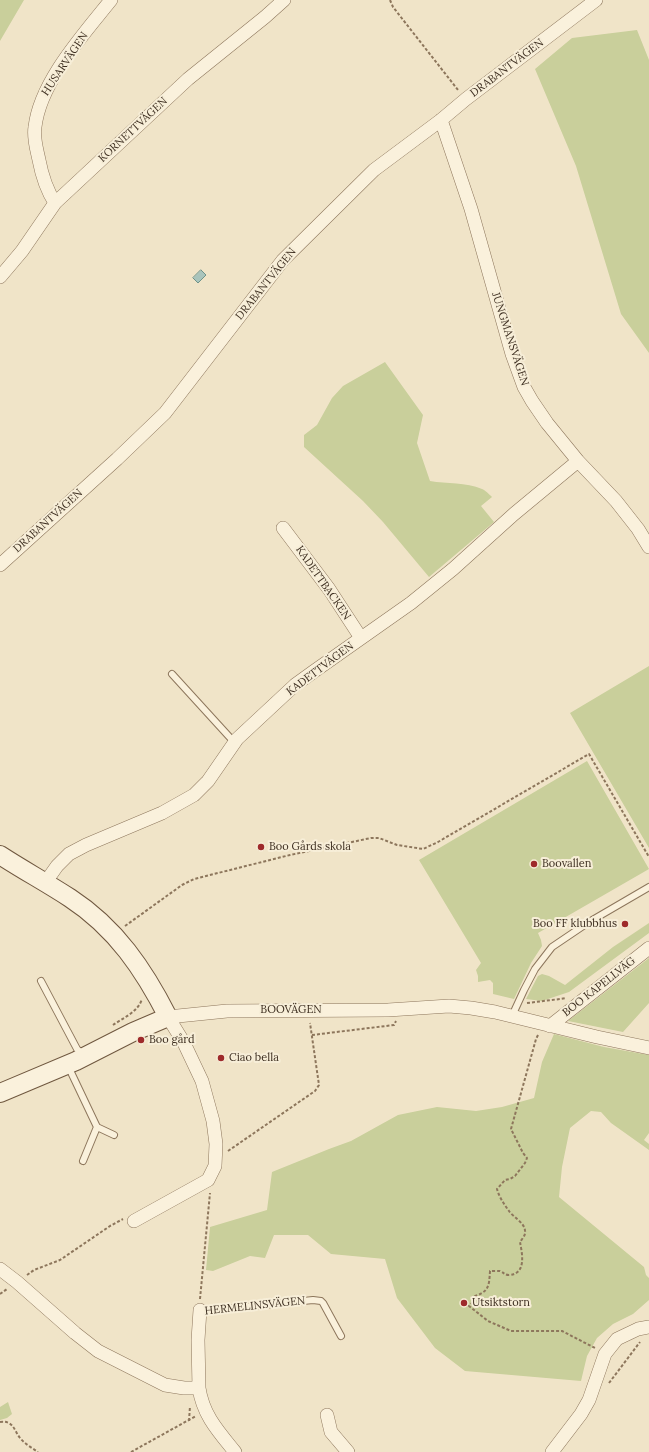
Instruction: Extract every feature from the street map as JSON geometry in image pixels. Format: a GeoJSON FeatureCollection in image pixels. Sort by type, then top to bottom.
{"type":"FeatureCollection","features":[{"type":"Feature","properties":{"kind":"street","name":"HUSARVÄGEN"},"geometry":{"type":"LineString","coordinates":[[55,203],[46,188],[36,146],[34,129],[37,112],[43,95],[52,79],[78,42],[111,0]]}},
{"type":"Feature","properties":{"kind":"street","name":"KORNETTVÄGEN"},"geometry":{"type":"LineString","coordinates":[[0,277],[22,251],[55,203],[188,79],[284,0]]}},
{"type":"Feature","properties":{"kind":"street","name":"DRABANTVÄGEN"},"geometry":{"type":"LineString","coordinates":[[0,565],[117,459],[165,413],[283,260],[374,170],[596,0]]}},
{"type":"Feature","properties":{"kind":"street","name":"JUNGMANSVÄGEN"},"geometry":{"type":"LineString","coordinates":[[441,120],[471,209],[518,373],[538,411],[578,461],[616,501],[638,529],[649,547]]}},
{"type":"Feature","properties":{"kind":"street","name":"KADETTVÄGEN"},"geometry":{"type":"LineString","coordinates":[[45,883],[57,866],[69,854],[86,845],[162,813],[194,794],[208,781],[234,742],[295,685],[393,617],[448,573],[514,514],[578,461]]}},
{"type":"Feature","properties":{"kind":"street","name":"KADETTBACKEN"},"geometry":{"type":"LineString","coordinates":[[283,528],[329,589],[361,638]]}},
{"type":"Feature","properties":{"kind":"street"},"geometry":{"type":"LineString","coordinates":[[0,855],[71,899],[106,926],[124,946],[152,985],[168,1018],[184,1043],[202,1081],[213,1121],[216,1144],[215,1166],[208,1180],[129,1220]]}},
{"type":"Feature","properties":{"kind":"street","name":"BOO KAPELLVÄG"},"geometry":{"type":"LineString","coordinates":[[550,1026],[649,948]]}},
{"type":"Feature","properties":{"kind":"street","name":"BOOVÄGEN"},"geometry":{"type":"LineString","coordinates":[[168,1018],[228,1011],[388,1010],[449,1006],[471,1008],[512,1016],[649,1048]]}},
{"type":"Feature","properties":{"kind":"street"},"geometry":{"type":"LineString","coordinates":[[0,1093],[85,1056],[133,1032],[168,1018]]}},
{"type":"Feature","properties":{"kind":"street"},"geometry":{"type":"LineString","coordinates":[[0,1269],[98,1351],[165,1385],[195,1388]]}},
{"type":"Feature","properties":{"kind":"street","name":"HERMELINSVÄGEN"},"geometry":{"type":"LineString","coordinates":[[200,1310],[195,1388],[205,1412],[214,1427],[235,1452]]}},
{"type":"Feature","properties":{"kind":"street"},"geometry":{"type":"LineString","coordinates":[[552,1452],[582,1414],[589,1400],[605,1354],[617,1339],[638,1329],[649,1327]]}},
{"type":"Feature","properties":{"kind":"street"},"geometry":{"type":"LineString","coordinates":[[327,1415],[331,1432],[348,1452]]}},
{"type":"Feature","properties":{"kind":"lane"},"geometry":{"type":"LineString","coordinates":[[172,674],[234,742]]}},
{"type":"Feature","properties":{"kind":"lane"},"geometry":{"type":"LineString","coordinates":[[512,1016],[536,969],[552,947],[589,922],[649,887]]}},
{"type":"Feature","properties":{"kind":"lane"},"geometry":{"type":"LineString","coordinates":[[41,981],[77,1049],[85,1056]]}},
{"type":"Feature","properties":{"kind":"lane"},"geometry":{"type":"LineString","coordinates":[[67,1064],[97,1126],[114,1135]]}},
{"type":"Feature","properties":{"kind":"lane"},"geometry":{"type":"LineString","coordinates":[[83,1161],[97,1126]]}},
{"type":"Feature","properties":{"kind":"lane","name":"HERMELINSVÄGEN"},"geometry":{"type":"LineString","coordinates":[[200,1310],[225,1309],[313,1300],[321,1301],[341,1336]]}},
{"type":"Feature","properties":{"kind":"path"},"geometry":{"type":"LineString","coordinates":[[390,0],[393,7],[466,99]]}},
{"type":"Feature","properties":{"kind":"path"},"geometry":{"type":"LineString","coordinates":[[121,929],[182,885],[194,879],[371,838],[379,838],[397,845],[423,849],[438,842],[589,754],[649,857]]}},
{"type":"Feature","properties":{"kind":"path"},"geometry":{"type":"LineString","coordinates":[[518,1004],[560,999],[570,996]]}},
{"type":"Feature","properties":{"kind":"path"},"geometry":{"type":"LineString","coordinates":[[215,1166],[228,1151],[315,1091],[319,1085],[308,1010]]}},
{"type":"Feature","properties":{"kind":"path"},"geometry":{"type":"LineString","coordinates":[[550,1026],[539,1034],[536,1040],[511,1129],[527,1158],[515,1176],[505,1180],[497,1189],[509,1212],[523,1225],[526,1231],[520,1242],[523,1257],[522,1263],[520,1269],[511,1275],[490,1271],[489,1284],[485,1292],[472,1297],[472,1303],[469,1306],[488,1321],[511,1331],[562,1331],[605,1354]]}},
{"type":"Feature","properties":{"kind":"path"},"geometry":{"type":"LineString","coordinates":[[200,1310],[210,1192]]}},
{"type":"Feature","properties":{"kind":"path"},"geometry":{"type":"LineString","coordinates":[[0,1294],[34,1270],[60,1260],[110,1226],[129,1220]]}},
{"type":"Feature","properties":{"kind":"path"},"geometry":{"type":"LineString","coordinates":[[608,1384],[640,1342]]}},
{"type":"Feature","properties":{"kind":"path"},"geometry":{"type":"LineString","coordinates":[[189,1421],[191,1401],[195,1388]]}},
{"type":"Feature","properties":{"kind":"path"},"geometry":{"type":"LineString","coordinates":[[131,1452],[205,1412]]}},
{"type":"Feature","properties":{"kind":"path"},"geometry":{"type":"LineString","coordinates":[[0,1422],[6,1421],[11,1424],[21,1439],[38,1452]]}},
{"type":"Feature","properties":{"kind":"green space"},"geometry":{"type":"Polygon","coordinates":[[[0,0],[24,0],[0,41],[0,0]]]}},
{"type":"Feature","properties":{"kind":"green space"},"geometry":{"type":"Polygon","coordinates":[[[637,30],[649,60],[649,353],[621,314],[576,166],[535,69],[572,38],[637,30]]]}},
{"type":"Feature","properties":{"kind":"green space"},"geometry":{"type":"Polygon","coordinates":[[[385,362],[423,415],[417,443],[430,481],[463,484],[476,487],[484,490],[492,497],[481,506],[494,522],[429,577],[383,522],[363,501],[304,447],[304,435],[317,425],[332,398],[343,386],[385,362]]]}},
{"type":"Feature","properties":{"kind":"green space"},"geometry":{"type":"Polygon","coordinates":[[[649,666],[649,848],[570,713],[649,666]]]}},
{"type":"Feature","properties":{"kind":"green space","name":"Boovallen"},"geometry":{"type":"Polygon","coordinates":[[[587,761],[649,869],[538,933],[542,946],[531,963],[514,999],[493,994],[493,983],[490,980],[478,982],[476,970],[481,963],[419,860],[587,761]]]}},
{"type":"Feature","properties":{"kind":"green space"},"geometry":{"type":"Polygon","coordinates":[[[649,923],[649,933],[569,992],[542,1001],[526,999],[538,976],[542,974],[549,976],[565,985],[613,947],[649,923]]]}},
{"type":"Feature","properties":{"kind":"green space"},"geometry":{"type":"Polygon","coordinates":[[[649,958],[649,1003],[623,1032],[568,1021],[649,958]]]}},
{"type":"Feature","properties":{"kind":"green space"},"geometry":{"type":"Polygon","coordinates":[[[554,1034],[604,1047],[649,1055],[649,1133],[644,1140],[649,1144],[649,1150],[611,1123],[601,1112],[591,1111],[570,1128],[562,1167],[559,1197],[644,1267],[646,1275],[649,1278],[649,1300],[633,1314],[613,1324],[597,1338],[587,1356],[581,1381],[465,1371],[435,1348],[397,1298],[385,1259],[331,1254],[308,1235],[274,1235],[265,1258],[250,1256],[213,1271],[206,1270],[210,1227],[267,1210],[272,1172],[351,1141],[398,1115],[437,1107],[476,1111],[502,1107],[534,1098],[542,1062],[554,1034]]]}},
{"type":"Feature","properties":{"kind":"green space"},"geometry":{"type":"Polygon","coordinates":[[[8,1402],[12,1414],[7,1418],[0,1420],[0,1407],[8,1402]]]}},
{"type":"Feature","properties":{"kind":"water"},"geometry":{"type":"Polygon","coordinates":[[[201,270],[206,275],[198,283],[193,278],[201,270]]]}},
{"type":"Feature","properties":{"kind":"place","name":"Boo Gårds skola"},"geometry":{"type":"Point","coordinates":[261,847]}},
{"type":"Feature","properties":{"kind":"place","name":"Boovallen"},"geometry":{"type":"Point","coordinates":[534,864]}},
{"type":"Feature","properties":{"kind":"place","name":"Boo FF klubbhus"},"geometry":{"type":"Point","coordinates":[625,924]}},
{"type":"Feature","properties":{"kind":"place","name":"Boo gård"},"geometry":{"type":"Point","coordinates":[141,1040]}},
{"type":"Feature","properties":{"kind":"place","name":"Ciao bella"},"geometry":{"type":"Point","coordinates":[221,1058]}},
{"type":"Feature","properties":{"kind":"place","name":"Utsiktstorn"},"geometry":{"type":"Point","coordinates":[464,1303]}}]}
